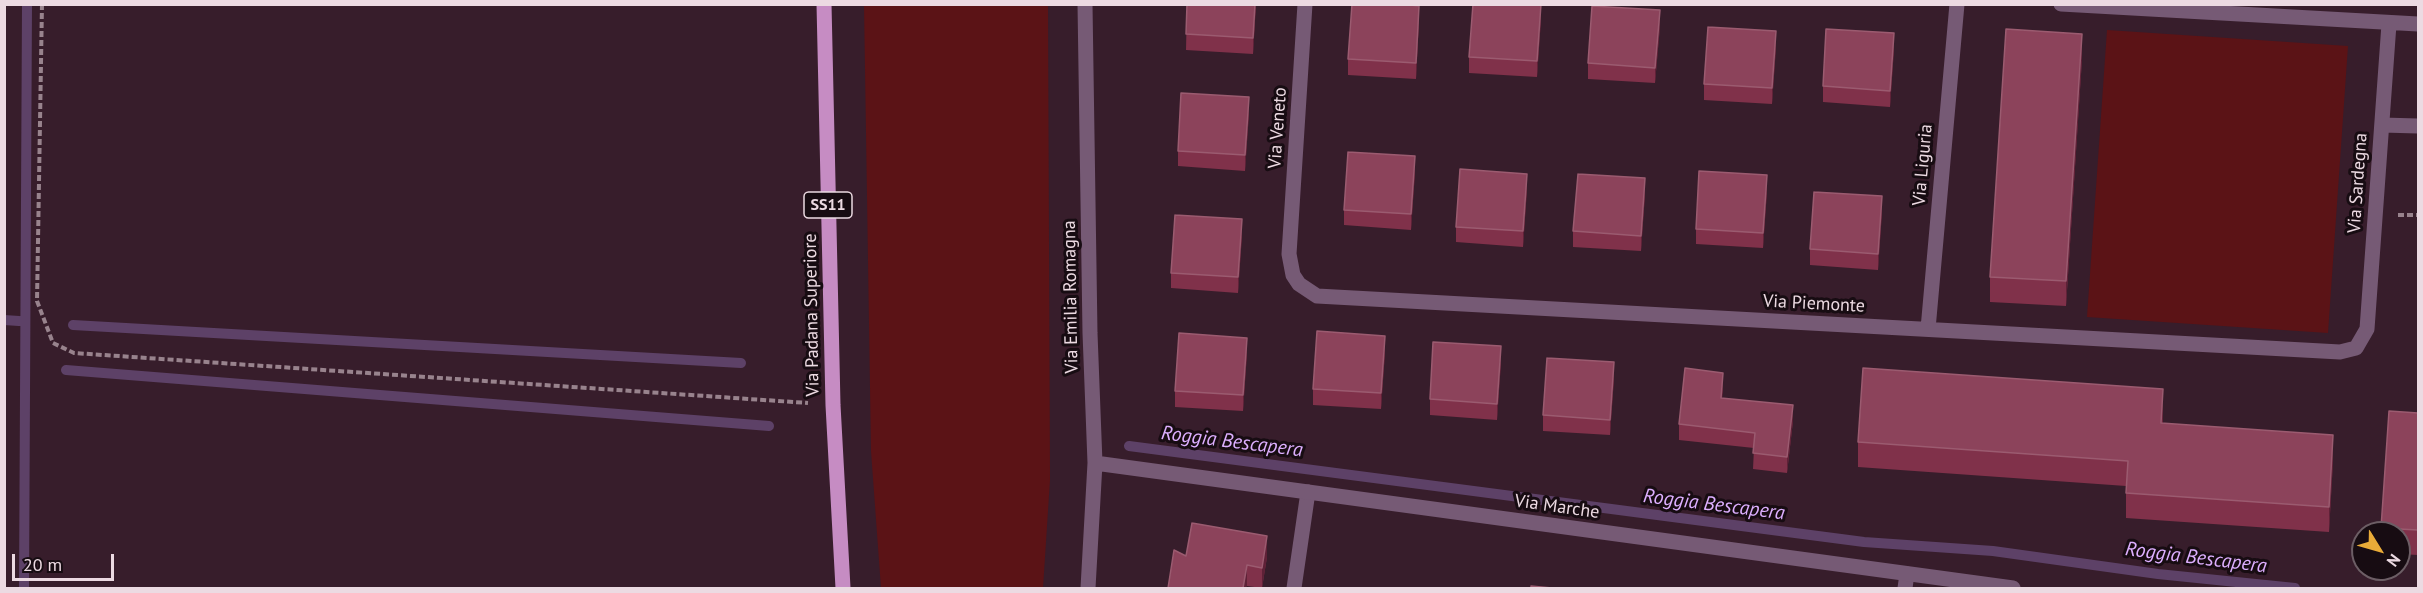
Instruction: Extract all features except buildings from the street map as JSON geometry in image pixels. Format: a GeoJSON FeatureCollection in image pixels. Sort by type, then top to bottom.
{"type":"FeatureCollection","features":[{"type":"Feature","properties":{"kind":"main road","name":"Via Padana Superiore"},"geometry":{"type":"LineString","coordinates":[[824,4],[833,405],[843,588]]}},
{"type":"Feature","properties":{"kind":"street","name":"Via Emilia Romagna"},"geometry":{"type":"LineString","coordinates":[[1085,4],[1095,463],[1088,588]]}},
{"type":"Feature","properties":{"kind":"street","name":"Via Veneto"},"geometry":{"type":"LineString","coordinates":[[1289,254],[1305,4]]}},
{"type":"Feature","properties":{"kind":"street","name":"Via Liguria"},"geometry":{"type":"LineString","coordinates":[[1928,329],[1957,4]]}},
{"type":"Feature","properties":{"kind":"street"},"geometry":{"type":"LineString","coordinates":[[2061,4],[2418,24]]}},
{"type":"Feature","properties":{"kind":"street","name":"Via Sardegna"},"geometry":{"type":"LineString","coordinates":[[2361,343],[2367,328],[2389,24]]}},
{"type":"Feature","properties":{"kind":"street"},"geometry":{"type":"LineString","coordinates":[[2382,125],[2418,126]]}},
{"type":"Feature","properties":{"kind":"street","name":"Via Piemonte"},"geometry":{"type":"LineString","coordinates":[[1289,254],[1293,275],[1299,284],[1306,291],[1326,297],[2340,352],[2349,351],[2361,343]]}},
{"type":"Feature","properties":{"kind":"street","name":"Via Marche"},"geometry":{"type":"LineString","coordinates":[[1095,463],[1308,492],[1906,581],[2013,588]]}},
{"type":"Feature","properties":{"kind":"street"},"geometry":{"type":"LineString","coordinates":[[1294,588],[1308,492]]}},
{"type":"Feature","properties":{"kind":"path"},"geometry":{"type":"LineString","coordinates":[[42,4],[37,302],[53,343],[74,353],[833,405]]}},
{"type":"Feature","properties":{"kind":"shaded area"},"geometry":{"type":"Polygon","coordinates":[[[864,5],[1048,5],[1050,480],[1043,588],[881,588],[871,451],[864,5]]]}},
{"type":"Feature","properties":{"kind":"shaded area"},"geometry":{"type":"Polygon","coordinates":[[[2107,30],[2348,46],[2328,333],[2087,317],[2107,30]]]}},
{"type":"Feature","properties":{"kind":"waterway"},"geometry":{"type":"LineString","coordinates":[[24,588],[27,4]]}},
{"type":"Feature","properties":{"kind":"waterway"},"geometry":{"type":"LineString","coordinates":[[4,320],[19,321]]}},
{"type":"Feature","properties":{"kind":"waterway"},"geometry":{"type":"LineString","coordinates":[[73,325],[741,363]]}},
{"type":"Feature","properties":{"kind":"waterway"},"geometry":{"type":"LineString","coordinates":[[66,370],[769,426]]}},
{"type":"Feature","properties":{"kind":"waterway","name":"Roggia Bescapera"},"geometry":{"type":"LineString","coordinates":[[1129,446],[1864,542],[1993,551],[2158,574],[2295,588]]}}]}
